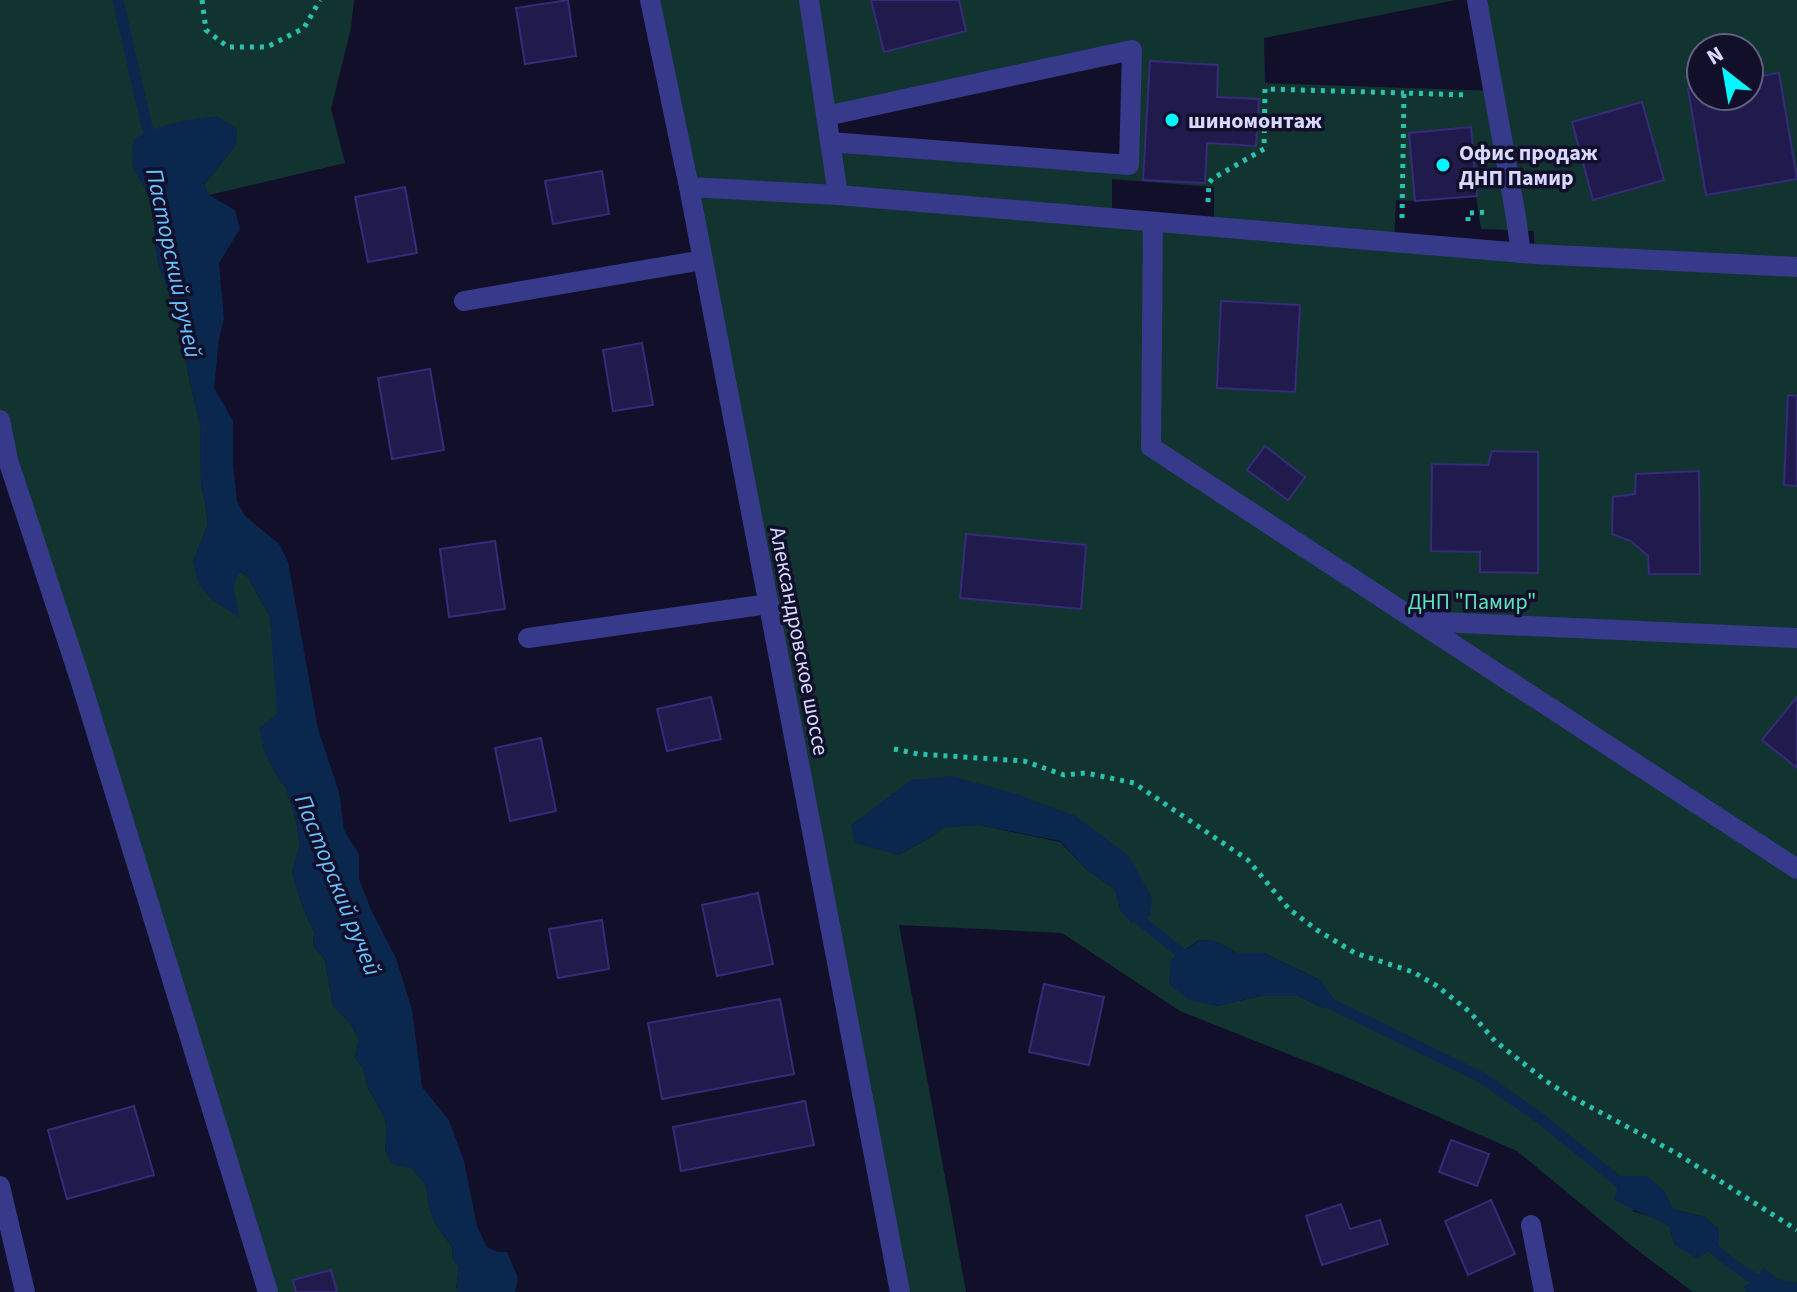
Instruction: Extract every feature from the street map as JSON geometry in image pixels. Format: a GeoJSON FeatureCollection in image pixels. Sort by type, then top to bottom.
{"type":"FeatureCollection","features":[{"type":"Feature","properties":{"kind":"street","name":"Александровское шоссе"},"geometry":{"type":"LineString","coordinates":[[650,0],[689,187],[900,1292]]}},
{"type":"Feature","properties":{"kind":"street"},"geometry":{"type":"LineString","coordinates":[[809,0],[838,195]]}},
{"type":"Feature","properties":{"kind":"street"},"geometry":{"type":"LineString","coordinates":[[1477,0],[1521,253]]}},
{"type":"Feature","properties":{"kind":"street"},"geometry":{"type":"LineString","coordinates":[[826,116],[1132,50],[1129,165],[830,142]]}},
{"type":"Feature","properties":{"kind":"street"},"geometry":{"type":"LineString","coordinates":[[689,187],[838,195],[1521,253],[1797,267]]}},
{"type":"Feature","properties":{"kind":"street"},"geometry":{"type":"LineString","coordinates":[[1153,222],[1151,447],[1797,869]]}},
{"type":"Feature","properties":{"kind":"street"},"geometry":{"type":"LineString","coordinates":[[464,301],[703,260]]}},
{"type":"Feature","properties":{"kind":"street"},"geometry":{"type":"LineString","coordinates":[[0,420],[8,460],[81,682],[268,1292]]}},
{"type":"Feature","properties":{"kind":"street"},"geometry":{"type":"LineString","coordinates":[[528,638],[769,604]]}},
{"type":"Feature","properties":{"kind":"street"},"geometry":{"type":"LineString","coordinates":[[1417,620],[1797,638]]}},
{"type":"Feature","properties":{"kind":"street"},"geometry":{"type":"LineString","coordinates":[[0,1186],[25,1292]]}},
{"type":"Feature","properties":{"kind":"street"},"geometry":{"type":"LineString","coordinates":[[1531,1225],[1544,1292]]}},
{"type":"Feature","properties":{"kind":"path"},"geometry":{"type":"LineString","coordinates":[[202,0],[206,30],[228,47],[267,47],[304,28],[320,0]]}},
{"type":"Feature","properties":{"kind":"path"},"geometry":{"type":"LineString","coordinates":[[1207,226],[1209,183],[1264,149],[1265,89],[1495,96]]}},
{"type":"Feature","properties":{"kind":"path"},"geometry":{"type":"LineString","coordinates":[[1401,243],[1404,93]]}},
{"type":"Feature","properties":{"kind":"path"},"geometry":{"type":"LineString","coordinates":[[894,749],[918,754],[1024,761],[1064,775],[1086,773],[1134,783],[1248,860],[1289,909],[1317,930],[1355,953],[1425,979],[1470,1012],[1495,1041],[1546,1081],[1676,1153],[1797,1230]]}},
{"type":"Feature","properties":{"kind":"green space"},"geometry":{"type":"Polygon","coordinates":[[[0,0],[354,0],[351,28],[331,109],[345,163],[209,195],[204,185],[235,146],[237,129],[133,167],[155,212],[154,235],[159,267],[177,311],[200,424],[201,484],[208,524],[193,562],[239,617],[233,586],[239,571],[248,577],[270,617],[279,780],[286,787],[300,845],[292,872],[314,932],[313,945],[325,960],[333,1006],[351,1024],[359,1040],[355,1058],[363,1068],[368,1088],[385,1118],[385,1151],[413,1169],[426,1186],[435,1223],[452,1247],[453,1260],[459,1266],[456,1288],[460,1292],[258,1292],[0,461],[0,0]]]}},
{"type":"Feature","properties":{"kind":"green space","name":"ДНП \"Памир\""},"geometry":{"type":"Polygon","coordinates":[[[650,0],[1456,0],[1264,38],[1265,83],[1494,91],[1477,0],[1797,0],[1797,1283],[1764,1280],[1744,1286],[1747,1292],[1693,1292],[1517,1151],[1349,1078],[1180,1011],[1062,933],[899,925],[966,1292],[901,1292],[650,0]],[[1136,42],[826,112],[832,147],[1134,172],[1136,42]],[[1112,179],[1112,218],[1214,227],[1214,187],[1112,179]],[[1476,196],[1396,200],[1394,242],[1534,253],[1534,231],[1481,229],[1476,196]],[[892,793],[898,855],[945,827],[979,825],[1060,842],[1087,870],[1115,889],[1121,911],[1129,856],[892,793]],[[1199,940],[1171,960],[1217,1006],[1260,996],[1298,996],[1323,1008],[1336,1003],[1320,980],[1264,953],[1237,953],[1215,941],[1199,940]],[[1663,1190],[1632,1211],[1669,1226],[1675,1245],[1719,1230],[1705,1217],[1673,1209],[1663,1190]]]}},
{"type":"Feature","properties":{"kind":"water"},"geometry":{"type":"Polygon","coordinates":[[[217,116],[237,129],[235,146],[204,185],[209,195],[235,210],[240,229],[219,263],[224,319],[214,388],[233,421],[237,501],[245,516],[279,544],[288,562],[318,729],[339,792],[344,830],[359,854],[359,879],[396,958],[412,1010],[422,1087],[449,1120],[464,1161],[477,1226],[487,1247],[507,1252],[518,1278],[515,1292],[460,1292],[456,1289],[459,1266],[453,1260],[452,1247],[435,1223],[426,1186],[413,1169],[392,1164],[385,1151],[385,1118],[368,1088],[363,1068],[355,1058],[359,1040],[351,1024],[333,1006],[325,960],[313,945],[314,932],[292,872],[300,845],[296,821],[286,787],[265,754],[259,728],[277,714],[270,617],[248,577],[240,571],[233,586],[240,618],[211,599],[199,585],[193,562],[208,524],[201,484],[200,424],[177,311],[159,268],[154,235],[155,212],[133,167],[132,153],[134,139],[154,129],[217,116]]]}},
{"type":"Feature","properties":{"kind":"water"},"geometry":{"type":"Polygon","coordinates":[[[951,776],[1013,793],[1076,816],[1129,856],[1152,898],[1150,916],[1131,923],[1121,911],[1115,889],[1087,870],[1060,841],[979,825],[945,827],[898,855],[855,843],[851,825],[911,780],[951,776]]]}},
{"type":"Feature","properties":{"kind":"water"},"geometry":{"type":"Polygon","coordinates":[[[1200,940],[1215,941],[1237,953],[1264,953],[1320,980],[1337,1003],[1323,1008],[1298,996],[1260,996],[1217,1006],[1189,1000],[1169,984],[1171,960],[1200,940]]]}},
{"type":"Feature","properties":{"kind":"water"},"geometry":{"type":"Polygon","coordinates":[[[1621,1176],[1647,1176],[1663,1190],[1673,1209],[1705,1217],[1719,1230],[1719,1244],[1697,1259],[1675,1245],[1669,1226],[1614,1200],[1621,1176]]]}},
{"type":"Feature","properties":{"kind":"water"},"geometry":{"type":"Polygon","coordinates":[[[1763,1267],[1778,1279],[1797,1283],[1797,1292],[1747,1292],[1744,1286],[1757,1280],[1763,1267]]]}},
{"type":"Feature","properties":{"kind":"building"},"geometry":{"type":"Polygon","coordinates":[[[568,0],[576,56],[525,64],[516,8],[568,0]]]}},
{"type":"Feature","properties":{"kind":"building"},"geometry":{"type":"Polygon","coordinates":[[[871,0],[959,0],[966,31],[884,52],[871,0]]]}},
{"type":"Feature","properties":{"kind":"building"},"geometry":{"type":"Polygon","coordinates":[[[1150,61],[1218,65],[1217,97],[1259,99],[1256,146],[1207,143],[1205,183],[1143,180],[1150,61]]]}},
{"type":"Feature","properties":{"kind":"building"},"geometry":{"type":"Polygon","coordinates":[[[1779,73],[1797,179],[1706,195],[1692,112],[1765,112],[1765,75],[1779,73]]]}},
{"type":"Feature","properties":{"kind":"building"},"geometry":{"type":"Polygon","coordinates":[[[1642,102],[1664,180],[1593,200],[1572,122],[1642,102]]]}},
{"type":"Feature","properties":{"kind":"building","name":"Офис продаж ДНП Памир"},"geometry":{"type":"Polygon","coordinates":[[[1471,127],[1477,196],[1415,201],[1409,133],[1471,127]]]}},
{"type":"Feature","properties":{"kind":"building"},"geometry":{"type":"Polygon","coordinates":[[[602,171],[609,214],[553,224],[545,181],[602,171]]]}},
{"type":"Feature","properties":{"kind":"building"},"geometry":{"type":"Polygon","coordinates":[[[405,187],[417,253],[368,262],[355,197],[405,187]]]}},
{"type":"Feature","properties":{"kind":"building"},"geometry":{"type":"Polygon","coordinates":[[[1221,301],[1300,305],[1295,392],[1217,388],[1221,301]]]}},
{"type":"Feature","properties":{"kind":"building"},"geometry":{"type":"Polygon","coordinates":[[[642,343],[653,405],[613,411],[603,350],[642,343]]]}},
{"type":"Feature","properties":{"kind":"building"},"geometry":{"type":"Polygon","coordinates":[[[430,369],[444,450],[392,459],[378,378],[430,369]]]}},
{"type":"Feature","properties":{"kind":"building"},"geometry":{"type":"Polygon","coordinates":[[[1788,395],[1797,396],[1797,486],[1784,485],[1788,395]]]}},
{"type":"Feature","properties":{"kind":"building"},"geometry":{"type":"Polygon","coordinates":[[[1265,446],[1305,477],[1288,500],[1247,470],[1265,446]]]}},
{"type":"Feature","properties":{"kind":"building"},"geometry":{"type":"Polygon","coordinates":[[[1492,451],[1538,452],[1538,573],[1480,572],[1480,552],[1431,551],[1432,464],[1488,465],[1492,451]]]}},
{"type":"Feature","properties":{"kind":"building"},"geometry":{"type":"Polygon","coordinates":[[[1699,471],[1700,574],[1649,574],[1648,556],[1631,541],[1612,534],[1613,497],[1635,494],[1636,474],[1699,471]]]}},
{"type":"Feature","properties":{"kind":"building"},"geometry":{"type":"Polygon","coordinates":[[[966,534],[1086,545],[1081,609],[960,598],[966,534]]]}},
{"type":"Feature","properties":{"kind":"building"},"geometry":{"type":"Polygon","coordinates":[[[495,541],[505,609],[449,617],[440,549],[495,541]]]}},
{"type":"Feature","properties":{"kind":"building"},"geometry":{"type":"Polygon","coordinates":[[[711,697],[721,739],[667,751],[657,709],[711,697]]]}},
{"type":"Feature","properties":{"kind":"building"},"geometry":{"type":"Polygon","coordinates":[[[1797,697],[1797,768],[1762,740],[1797,697]]]}},
{"type":"Feature","properties":{"kind":"building"},"geometry":{"type":"Polygon","coordinates":[[[541,738],[556,811],[510,821],[495,748],[541,738]]]}},
{"type":"Feature","properties":{"kind":"building"},"geometry":{"type":"Polygon","coordinates":[[[758,893],[773,964],[717,976],[702,905],[758,893]]]}},
{"type":"Feature","properties":{"kind":"building"},"geometry":{"type":"Polygon","coordinates":[[[602,920],[609,969],[558,978],[549,929],[602,920]]]}},
{"type":"Feature","properties":{"kind":"building"},"geometry":{"type":"Polygon","coordinates":[[[1044,984],[1104,997],[1089,1065],[1029,1052],[1044,984]]]}},
{"type":"Feature","properties":{"kind":"building"},"geometry":{"type":"Polygon","coordinates":[[[780,999],[794,1074],[662,1099],[648,1023],[780,999]]]}},
{"type":"Feature","properties":{"kind":"building"},"geometry":{"type":"Polygon","coordinates":[[[805,1101],[814,1145],[681,1171],[673,1127],[805,1101]]]}},
{"type":"Feature","properties":{"kind":"building"},"geometry":{"type":"Polygon","coordinates":[[[134,1106],[154,1175],[67,1199],[48,1130],[134,1106]]]}},
{"type":"Feature","properties":{"kind":"building"},"geometry":{"type":"Polygon","coordinates":[[[1451,1140],[1489,1154],[1477,1186],[1439,1172],[1451,1140]]]}},
{"type":"Feature","properties":{"kind":"building"},"geometry":{"type":"Polygon","coordinates":[[[1491,1200],[1515,1254],[1468,1275],[1445,1221],[1491,1200]]]}},
{"type":"Feature","properties":{"kind":"building"},"geometry":{"type":"Polygon","coordinates":[[[1341,1204],[1350,1229],[1380,1220],[1388,1244],[1322,1265],[1306,1216],[1341,1204]]]}},
{"type":"Feature","properties":{"kind":"building"},"geometry":{"type":"Polygon","coordinates":[[[331,1270],[337,1292],[296,1292],[293,1280],[331,1270]]]}},
{"type":"Feature","properties":{"kind":"waterway","name":"Пасторский ручей"},"geometry":{"type":"LineString","coordinates":[[118,0],[151,145]]}},
{"type":"Feature","properties":{"kind":"waterway"},"geometry":{"type":"LineString","coordinates":[[1138,906],[1140,920],[1181,953],[1193,956]]}},
{"type":"Feature","properties":{"kind":"waterway"},"geometry":{"type":"LineString","coordinates":[[1319,998],[1481,1077],[1541,1119],[1629,1190]]}},
{"type":"Feature","properties":{"kind":"waterway"},"geometry":{"type":"LineString","coordinates":[[1704,1239],[1729,1261],[1778,1292]]}},
{"type":"Feature","properties":{"kind":"place","name":"шиномонтаж"},"geometry":{"type":"Point","coordinates":[1172,120]}},
{"type":"Feature","properties":{"kind":"place","name":"Офис продаж ДНП Памир"},"geometry":{"type":"Point","coordinates":[1443,165]}}]}
